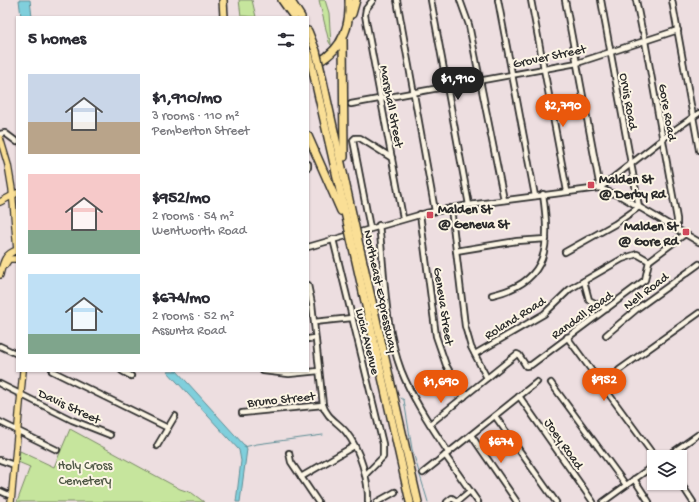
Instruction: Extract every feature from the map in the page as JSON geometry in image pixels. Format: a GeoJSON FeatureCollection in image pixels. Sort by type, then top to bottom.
{"type":"FeatureCollection","features":[{"type":"Feature","properties":{"kind":"highway"},"geometry":{"type":"LineString","coordinates":[[282,0],[293,16]]}},
{"type":"Feature","properties":{"kind":"highway"},"geometry":{"type":"LineString","coordinates":[[290,0],[300,16]]}},
{"type":"Feature","properties":{"kind":"highway"},"geometry":{"type":"LineString","coordinates":[[349,0],[349,26]]}},
{"type":"Feature","properties":{"kind":"highway"},"geometry":{"type":"LineString","coordinates":[[309,66],[329,55],[343,38],[349,26],[356,0]]}},
{"type":"Feature","properties":{"kind":"highway"},"geometry":{"type":"LineString","coordinates":[[223,2],[224,16]]}},
{"type":"Feature","properties":{"kind":"highway"},"geometry":{"type":"LineString","coordinates":[[309,38],[341,180]]}},
{"type":"Feature","properties":{"kind":"highway"},"geometry":{"type":"LineString","coordinates":[[341,180],[343,38]]}},
{"type":"Feature","properties":{"kind":"highway"},"geometry":{"type":"LineString","coordinates":[[309,138],[352,228]]}},
{"type":"Feature","properties":{"kind":"highway","name":"Northeast Expressway"},"geometry":{"type":"LineString","coordinates":[[341,180],[410,502]]}},
{"type":"Feature","properties":{"kind":"highway","name":"Northeast Expressway"},"geometry":{"type":"LineString","coordinates":[[354,238],[418,502]]}},
{"type":"Feature","properties":{"kind":"main road"},"geometry":{"type":"LineString","coordinates":[[221,16],[223,2]]}},
{"type":"Feature","properties":{"kind":"main road"},"geometry":{"type":"LineString","coordinates":[[0,138],[15,194],[16,222]]}},
{"type":"Feature","properties":{"kind":"main road"},"geometry":{"type":"LineString","coordinates":[[0,202],[15,194]]}},
{"type":"Feature","properties":{"kind":"main road"},"geometry":{"type":"LineString","coordinates":[[0,275],[5,258],[9,253],[16,251]]}},
{"type":"Feature","properties":{"kind":"main road"},"geometry":{"type":"LineString","coordinates":[[0,275],[8,259],[16,259]]}},
{"type":"Feature","properties":{"kind":"main road"},"geometry":{"type":"LineString","coordinates":[[11,499],[23,372]]}},
{"type":"Feature","properties":{"kind":"street","name":"Marshall Street"},"geometry":{"type":"LineString","coordinates":[[373,0],[366,9],[365,16],[403,218]]}},
{"type":"Feature","properties":{"kind":"street"},"geometry":{"type":"LineString","coordinates":[[397,0],[436,211]]}},
{"type":"Feature","properties":{"kind":"street"},"geometry":{"type":"LineString","coordinates":[[431,0],[469,205]]}},
{"type":"Feature","properties":{"kind":"street"},"geometry":{"type":"LineString","coordinates":[[460,0],[468,20],[504,200]]}},
{"type":"Feature","properties":{"kind":"street"},"geometry":{"type":"LineString","coordinates":[[498,0],[534,196]]}},
{"type":"Feature","properties":{"kind":"street"},"geometry":{"type":"LineString","coordinates":[[531,0],[567,191]]}},
{"type":"Feature","properties":{"kind":"street"},"geometry":{"type":"LineString","coordinates":[[565,0],[600,188]]}},
{"type":"Feature","properties":{"kind":"street","name":"Orvis Road"},"geometry":{"type":"LineString","coordinates":[[601,0],[639,207]]}},
{"type":"Feature","properties":{"kind":"street","name":"Gore Road"},"geometry":{"type":"LineString","coordinates":[[636,0],[645,40],[677,219],[677,228]]}},
{"type":"Feature","properties":{"kind":"street"},"geometry":{"type":"LineString","coordinates":[[672,0],[699,150]]}},
{"type":"Feature","properties":{"kind":"street","name":"Grover Street"},"geometry":{"type":"LineString","coordinates":[[351,104],[577,63],[678,30]]}},
{"type":"Feature","properties":{"kind":"street"},"geometry":{"type":"LineString","coordinates":[[600,188],[662,139],[699,113]]}},
{"type":"Feature","properties":{"kind":"street"},"geometry":{"type":"LineString","coordinates":[[0,134],[5,133],[16,141]]}},
{"type":"Feature","properties":{"kind":"street"},"geometry":{"type":"LineString","coordinates":[[370,228],[353,140],[355,138],[360,138],[392,158]]}},
{"type":"Feature","properties":{"kind":"street"},"geometry":{"type":"LineString","coordinates":[[309,246],[333,241],[379,225],[420,214],[543,194],[600,188],[612,192],[699,242]]}},
{"type":"Feature","properties":{"kind":"street"},"geometry":{"type":"LineString","coordinates":[[492,295],[510,290],[533,275],[537,270],[546,239],[543,194]]}},
{"type":"Feature","properties":{"kind":"street"},"geometry":{"type":"LineString","coordinates":[[565,252],[615,224],[639,207]]}},
{"type":"Feature","properties":{"kind":"street"},"geometry":{"type":"LineString","coordinates":[[430,424],[487,378],[475,354],[464,322],[451,208]]}},
{"type":"Feature","properties":{"kind":"street","name":"Geneva Street"},"geometry":{"type":"LineString","coordinates":[[420,214],[436,336],[446,365],[464,397]]}},
{"type":"Feature","properties":{"kind":"street"},"geometry":{"type":"LineString","coordinates":[[379,225],[389,318],[394,345],[408,385],[447,454],[478,502]]}},
{"type":"Feature","properties":{"kind":"street"},"geometry":{"type":"LineString","coordinates":[[649,261],[685,234]]}},
{"type":"Feature","properties":{"kind":"street"},"geometry":{"type":"LineString","coordinates":[[456,251],[546,239]]}},
{"type":"Feature","properties":{"kind":"street","name":"Lucia Avenue"},"geometry":{"type":"LineString","coordinates":[[333,241],[384,446],[384,457],[381,462],[365,475]]}},
{"type":"Feature","properties":{"kind":"street","name":"Roland Road"},"geometry":{"type":"LineString","coordinates":[[475,354],[544,314],[566,291],[630,255],[637,254],[649,261]]}},
{"type":"Feature","properties":{"kind":"street","name":"Randall Road"},"geometry":{"type":"LineString","coordinates":[[487,378],[518,354],[526,366],[529,366],[645,280],[649,261]]}},
{"type":"Feature","properties":{"kind":"street","name":"Nell Road"},"geometry":{"type":"LineString","coordinates":[[606,335],[638,308],[699,264]]}},
{"type":"Feature","properties":{"kind":"street"},"geometry":{"type":"LineString","coordinates":[[584,281],[589,300],[607,309]]}},
{"type":"Feature","properties":{"kind":"street"},"geometry":{"type":"LineString","coordinates":[[309,294],[314,322],[323,405],[327,415],[346,432],[354,446],[365,475],[368,502]]}},
{"type":"Feature","properties":{"kind":"street"},"geometry":{"type":"LineString","coordinates":[[619,370],[699,313]]}},
{"type":"Feature","properties":{"kind":"street"},"geometry":{"type":"LineString","coordinates":[[314,322],[352,318]]}},
{"type":"Feature","properties":{"kind":"street"},"geometry":{"type":"LineString","coordinates":[[567,337],[650,450]]}},
{"type":"Feature","properties":{"kind":"street"},"geometry":{"type":"LineString","coordinates":[[309,339],[315,338]]}},
{"type":"Feature","properties":{"kind":"street"},"geometry":{"type":"LineString","coordinates":[[0,346],[16,354]]}},
{"type":"Feature","properties":{"kind":"street"},"geometry":{"type":"LineString","coordinates":[[272,372],[289,374],[319,371]]}},
{"type":"Feature","properties":{"kind":"street"},"geometry":{"type":"LineString","coordinates":[[54,372],[168,428]]}},
{"type":"Feature","properties":{"kind":"street"},"geometry":{"type":"LineString","coordinates":[[124,372],[131,376]]}},
{"type":"Feature","properties":{"kind":"street"},"geometry":{"type":"LineString","coordinates":[[423,473],[537,382]]}},
{"type":"Feature","properties":{"kind":"street","name":"Davis Street"},"geometry":{"type":"LineString","coordinates":[[0,384],[72,420],[110,435]]}},
{"type":"Feature","properties":{"kind":"street"},"geometry":{"type":"LineString","coordinates":[[551,384],[626,485]]}},
{"type":"Feature","properties":{"kind":"street","name":"Joey Road"},"geometry":{"type":"LineString","coordinates":[[519,396],[593,502]]}},
{"type":"Feature","properties":{"kind":"street","name":"Bruno Street"},"geometry":{"type":"LineString","coordinates":[[242,413],[323,405]]}},
{"type":"Feature","properties":{"kind":"street"},"geometry":{"type":"LineString","coordinates":[[157,446],[175,416]]}},
{"type":"Feature","properties":{"kind":"street"},"geometry":{"type":"LineString","coordinates":[[495,416],[556,502]]}},
{"type":"Feature","properties":{"kind":"street"},"geometry":{"type":"LineString","coordinates":[[0,422],[57,450]]}},
{"type":"Feature","properties":{"kind":"street"},"geometry":{"type":"LineString","coordinates":[[470,435],[517,502]]}},
{"type":"Feature","properties":{"kind":"street"},"geometry":{"type":"LineString","coordinates":[[677,450],[698,437]]}},
{"type":"Feature","properties":{"kind":"street"},"geometry":{"type":"LineString","coordinates":[[301,477],[354,446]]}},
{"type":"Feature","properties":{"kind":"street"},"geometry":{"type":"LineString","coordinates":[[288,453],[291,462],[318,502]]}},
{"type":"Feature","properties":{"kind":"street"},"geometry":{"type":"LineString","coordinates":[[0,460],[14,465]]}},
{"type":"Feature","properties":{"kind":"street"},"geometry":{"type":"LineString","coordinates":[[603,502],[647,471]]}},
{"type":"Feature","properties":{"kind":"street"},"geometry":{"type":"LineString","coordinates":[[634,479],[649,502]]}},
{"type":"Feature","properties":{"kind":"street"},"geometry":{"type":"LineString","coordinates":[[685,490],[693,502]]}},
{"type":"Feature","properties":{"kind":"street"},"geometry":{"type":"LineString","coordinates":[[0,491],[11,499]]}},
{"type":"Feature","properties":{"kind":"street"},"geometry":{"type":"LineString","coordinates":[[447,502],[452,498],[458,501],[470,491]]}},
{"type":"Feature","properties":{"kind":"street"},"geometry":{"type":"LineString","coordinates":[[377,502],[395,492]]}},
{"type":"Feature","properties":{"kind":"green space"},"geometry":{"type":"Polygon","coordinates":[[[239,0],[252,0],[256,16],[241,16],[239,0]]]}},
{"type":"Feature","properties":{"kind":"green space"},"geometry":{"type":"Polygon","coordinates":[[[319,0],[325,0],[329,13],[331,45],[329,42],[319,0]]]}},
{"type":"Feature","properties":{"kind":"green space","name":"Holy Cross Cemetery"},"geometry":{"type":"Polygon","coordinates":[[[70,429],[180,489],[192,493],[204,502],[17,502],[30,467],[18,462],[20,451],[54,467],[70,429]]]}},
{"type":"Feature","properties":{"kind":"water"},"geometry":{"type":"Polygon","coordinates":[[[19,0],[30,0],[32,16],[21,16],[19,0]]]}},
{"type":"Feature","properties":{"kind":"water"},"geometry":{"type":"Polygon","coordinates":[[[168,372],[178,372],[245,445],[247,449],[240,502],[236,502],[241,461],[239,450],[168,372]]]}},
{"type":"Feature","properties":{"kind":"waterway"},"geometry":{"type":"LineString","coordinates":[[401,398],[404,400],[412,449],[428,502]]}},
{"type":"Feature","properties":{"kind":"waterway"},"geometry":{"type":"LineString","coordinates":[[244,447],[323,435]]}},
{"type":"Feature","properties":{"kind":"place","name":"Malden St @ Derby Rd"},"geometry":{"type":"Point","coordinates":[591,185]}},
{"type":"Feature","properties":{"kind":"place","name":"Malden St @ Geneva St"},"geometry":{"type":"Point","coordinates":[430,215]}},
{"type":"Feature","properties":{"kind":"place","name":"Malden St @ Gore Rd"},"geometry":{"type":"Point","coordinates":[686,232]}}]}
